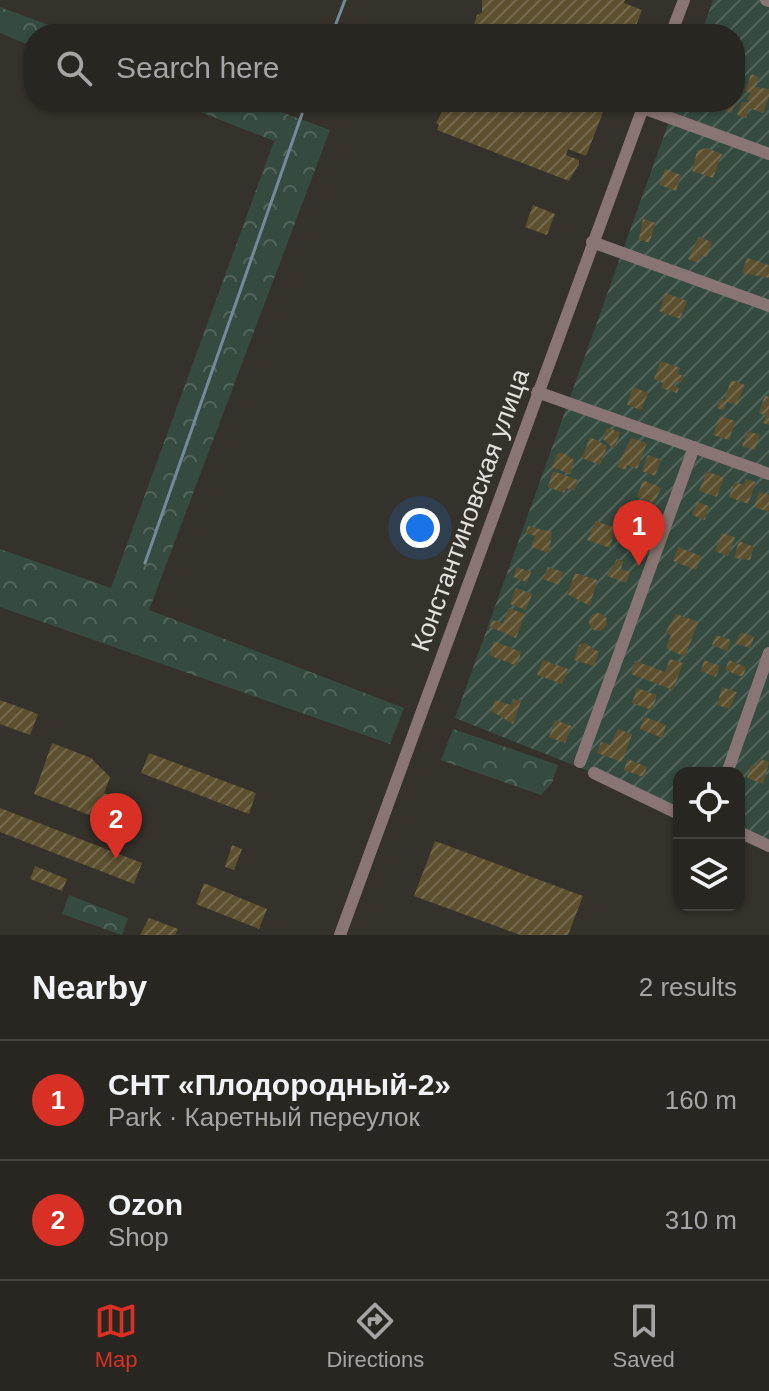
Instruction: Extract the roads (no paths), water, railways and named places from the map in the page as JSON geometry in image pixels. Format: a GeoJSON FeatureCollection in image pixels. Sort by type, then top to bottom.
{"type":"FeatureCollection","features":[{"type":"Feature","properties":{"kind":"street"},"geometry":{"type":"LineString","coordinates":[[675,24],[684,0]]}},
{"type":"Feature","properties":{"kind":"street","name":"Константиновская улица"},"geometry":{"type":"LineString","coordinates":[[340,935],[641,112]]}},
{"type":"Feature","properties":{"kind":"street"},"geometry":{"type":"LineString","coordinates":[[662,112],[769,154]]}},
{"type":"Feature","properties":{"kind":"street"},"geometry":{"type":"LineString","coordinates":[[592,242],[769,306]]}},
{"type":"Feature","properties":{"kind":"street"},"geometry":{"type":"LineString","coordinates":[[537,392],[769,474]]}},
{"type":"Feature","properties":{"kind":"street"},"geometry":{"type":"LineString","coordinates":[[580,762],[694,447]]}},
{"type":"Feature","properties":{"kind":"street"},"geometry":{"type":"LineString","coordinates":[[729,767],[769,653]]}},
{"type":"Feature","properties":{"kind":"street"},"geometry":{"type":"LineString","coordinates":[[594,773],[673,811]]}},
{"type":"Feature","properties":{"kind":"street"},"geometry":{"type":"LineString","coordinates":[[745,835],[769,846]]}},
{"type":"Feature","properties":{"kind":"waterway"},"geometry":{"type":"LineString","coordinates":[[336,24],[345,0]]}},
{"type":"Feature","properties":{"kind":"waterway"},"geometry":{"type":"LineString","coordinates":[[145,563],[302,114]]}},
{"type":"Feature","properties":{"kind":"place","name":"СНТ «Плодородный-2»"},"geometry":{"type":"Point","coordinates":[639,566]}},
{"type":"Feature","properties":{"kind":"place","name":"Ozon"},"geometry":{"type":"Point","coordinates":[116,859]}}]}
